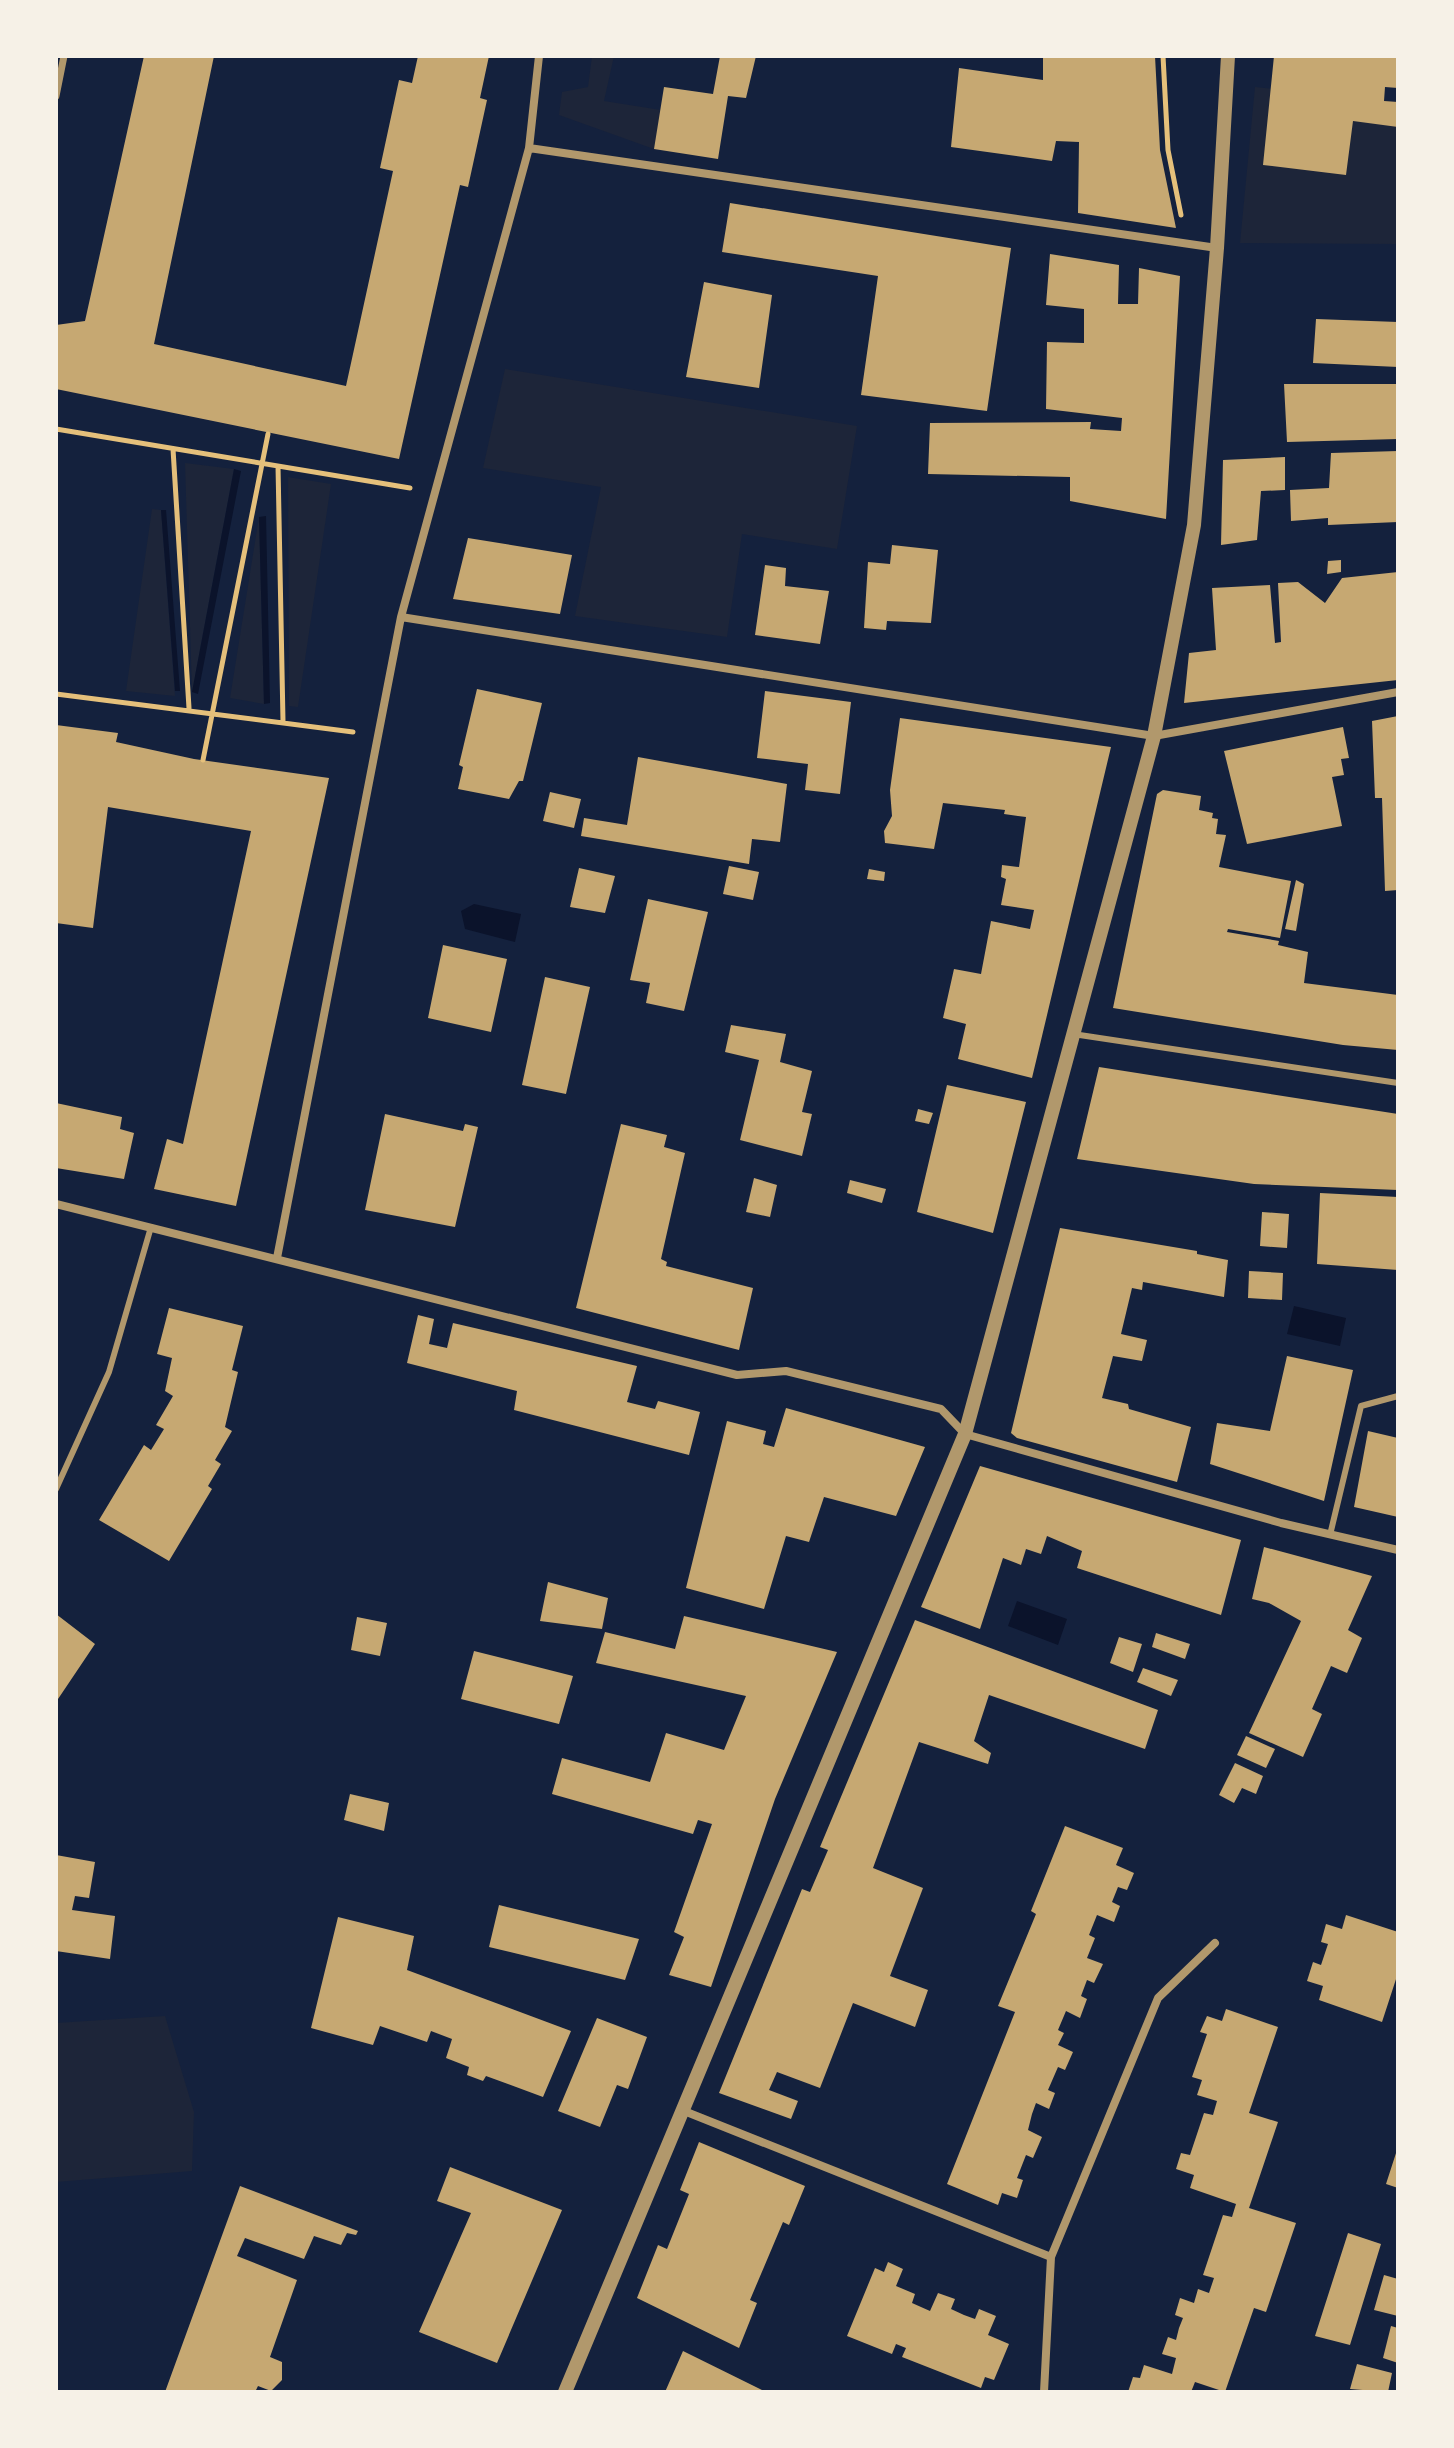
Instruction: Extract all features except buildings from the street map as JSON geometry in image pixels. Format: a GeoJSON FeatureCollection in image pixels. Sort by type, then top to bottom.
{"type":"FeatureCollection","features":[{"type":"Feature","properties":{"kind":"street"},"geometry":{"type":"LineString","coordinates":[[56,96],[64,56]]}},
{"type":"Feature","properties":{"kind":"street"},"geometry":{"type":"LineString","coordinates":[[277,1258],[401,617],[529,148],[539,56]]}},
{"type":"Feature","properties":{"kind":"street"},"geometry":{"type":"LineString","coordinates":[[565,2392],[965,1434],[1154,736],[1194,525],[1217,248],[1228,56]]}},
{"type":"Feature","properties":{"kind":"street"},"geometry":{"type":"LineString","coordinates":[[529,148],[1217,248]]}},
{"type":"Feature","properties":{"kind":"street"},"geometry":{"type":"LineString","coordinates":[[401,617],[1154,736],[1398,692]]}},
{"type":"Feature","properties":{"kind":"street"},"geometry":{"type":"LineString","coordinates":[[56,1204],[737,1375],[786,1371],[941,1409],[965,1434],[1330,1535],[1398,1550]]}},
{"type":"Feature","properties":{"kind":"street"},"geometry":{"type":"LineString","coordinates":[[1044,2392],[1051,2257],[1158,1998],[1215,1943]]}},
{"type":"Feature","properties":{"kind":"street"},"geometry":{"type":"LineString","coordinates":[[684,2111],[1051,2257]]}},
{"type":"Feature","properties":{"kind":"lane"},"geometry":{"type":"LineString","coordinates":[[1073,1034],[1398,1083]]}},
{"type":"Feature","properties":{"kind":"lane"},"geometry":{"type":"LineString","coordinates":[[56,1489],[109,1372],[151,1227]]}},
{"type":"Feature","properties":{"kind":"lane"},"geometry":{"type":"LineString","coordinates":[[1330,1535],[1361,1406],[1398,1396]]}},
{"type":"Feature","properties":{"kind":"path"},"geometry":{"type":"LineString","coordinates":[[1163,56],[1168,150],[1182,222],[1183,244]]}},
{"type":"Feature","properties":{"kind":"path"},"geometry":{"type":"LineString","coordinates":[[56,429],[435,493]]}},
{"type":"Feature","properties":{"kind":"path"},"geometry":{"type":"LineString","coordinates":[[203,760],[268,434]]}},
{"type":"Feature","properties":{"kind":"path"},"geometry":{"type":"LineString","coordinates":[[173,449],[189,708]]}},
{"type":"Feature","properties":{"kind":"path"},"geometry":{"type":"LineString","coordinates":[[278,466],[283,721]]}},
{"type":"Feature","properties":{"kind":"path"},"geometry":{"type":"LineString","coordinates":[[56,694],[189,708],[378,736]]}},
{"type":"Feature","properties":{"kind":"shaded area"},"geometry":{"type":"Polygon","coordinates":[[[592,56],[614,56],[604,101],[661,110],[654,149],[559,115],[562,92],[588,87],[592,56]]]}},
{"type":"Feature","properties":{"kind":"shaded area"},"geometry":{"type":"Polygon","coordinates":[[[1255,87],[1398,102],[1398,244],[1240,243],[1255,87]]]}},
{"type":"Feature","properties":{"kind":"shaded area"},"geometry":{"type":"Polygon","coordinates":[[[505,369],[857,426],[837,549],[742,534],[727,637],[575,616],[601,487],[483,468],[505,369]]]}},
{"type":"Feature","properties":{"kind":"shaded area"},"geometry":{"type":"Polygon","coordinates":[[[185,463],[234,469],[192,692],[185,463]]]}},
{"type":"Feature","properties":{"kind":"shaded area"},"geometry":{"type":"Polygon","coordinates":[[[234,469],[241,471],[198,694],[192,692],[234,469]]]}},
{"type":"Feature","properties":{"kind":"shaded area"},"geometry":{"type":"Polygon","coordinates":[[[288,477],[331,484],[298,707],[289,706],[288,477]]]}},
{"type":"Feature","properties":{"kind":"shaded area"},"geometry":{"type":"Polygon","coordinates":[[[152,509],[161,510],[175,696],[126,691],[152,509]]]}},
{"type":"Feature","properties":{"kind":"shaded area"},"geometry":{"type":"Polygon","coordinates":[[[161,510],[166,510],[180,691],[175,691],[161,510]]]}},
{"type":"Feature","properties":{"kind":"shaded area"},"geometry":{"type":"Polygon","coordinates":[[[266,516],[270,703],[264,704],[259,517],[266,516]]]}},
{"type":"Feature","properties":{"kind":"shaded area"},"geometry":{"type":"Polygon","coordinates":[[[259,517],[264,704],[230,698],[259,517]]]}},
{"type":"Feature","properties":{"kind":"shaded area"},"geometry":{"type":"Polygon","coordinates":[[[474,904],[521,914],[515,942],[465,929],[461,911],[474,904]]]}},
{"type":"Feature","properties":{"kind":"shaded area"},"geometry":{"type":"Polygon","coordinates":[[[1294,1306],[1346,1318],[1340,1346],[1287,1334],[1294,1306]]]}},
{"type":"Feature","properties":{"kind":"shaded area"},"geometry":{"type":"Polygon","coordinates":[[[1017,1601],[1067,1619],[1058,1645],[1008,1626],[1017,1601]]]}},
{"type":"Feature","properties":{"kind":"shaded area"},"geometry":{"type":"Polygon","coordinates":[[[165,2016],[194,2112],[192,2171],[56,2182],[56,2023],[165,2016]]]}}]}
